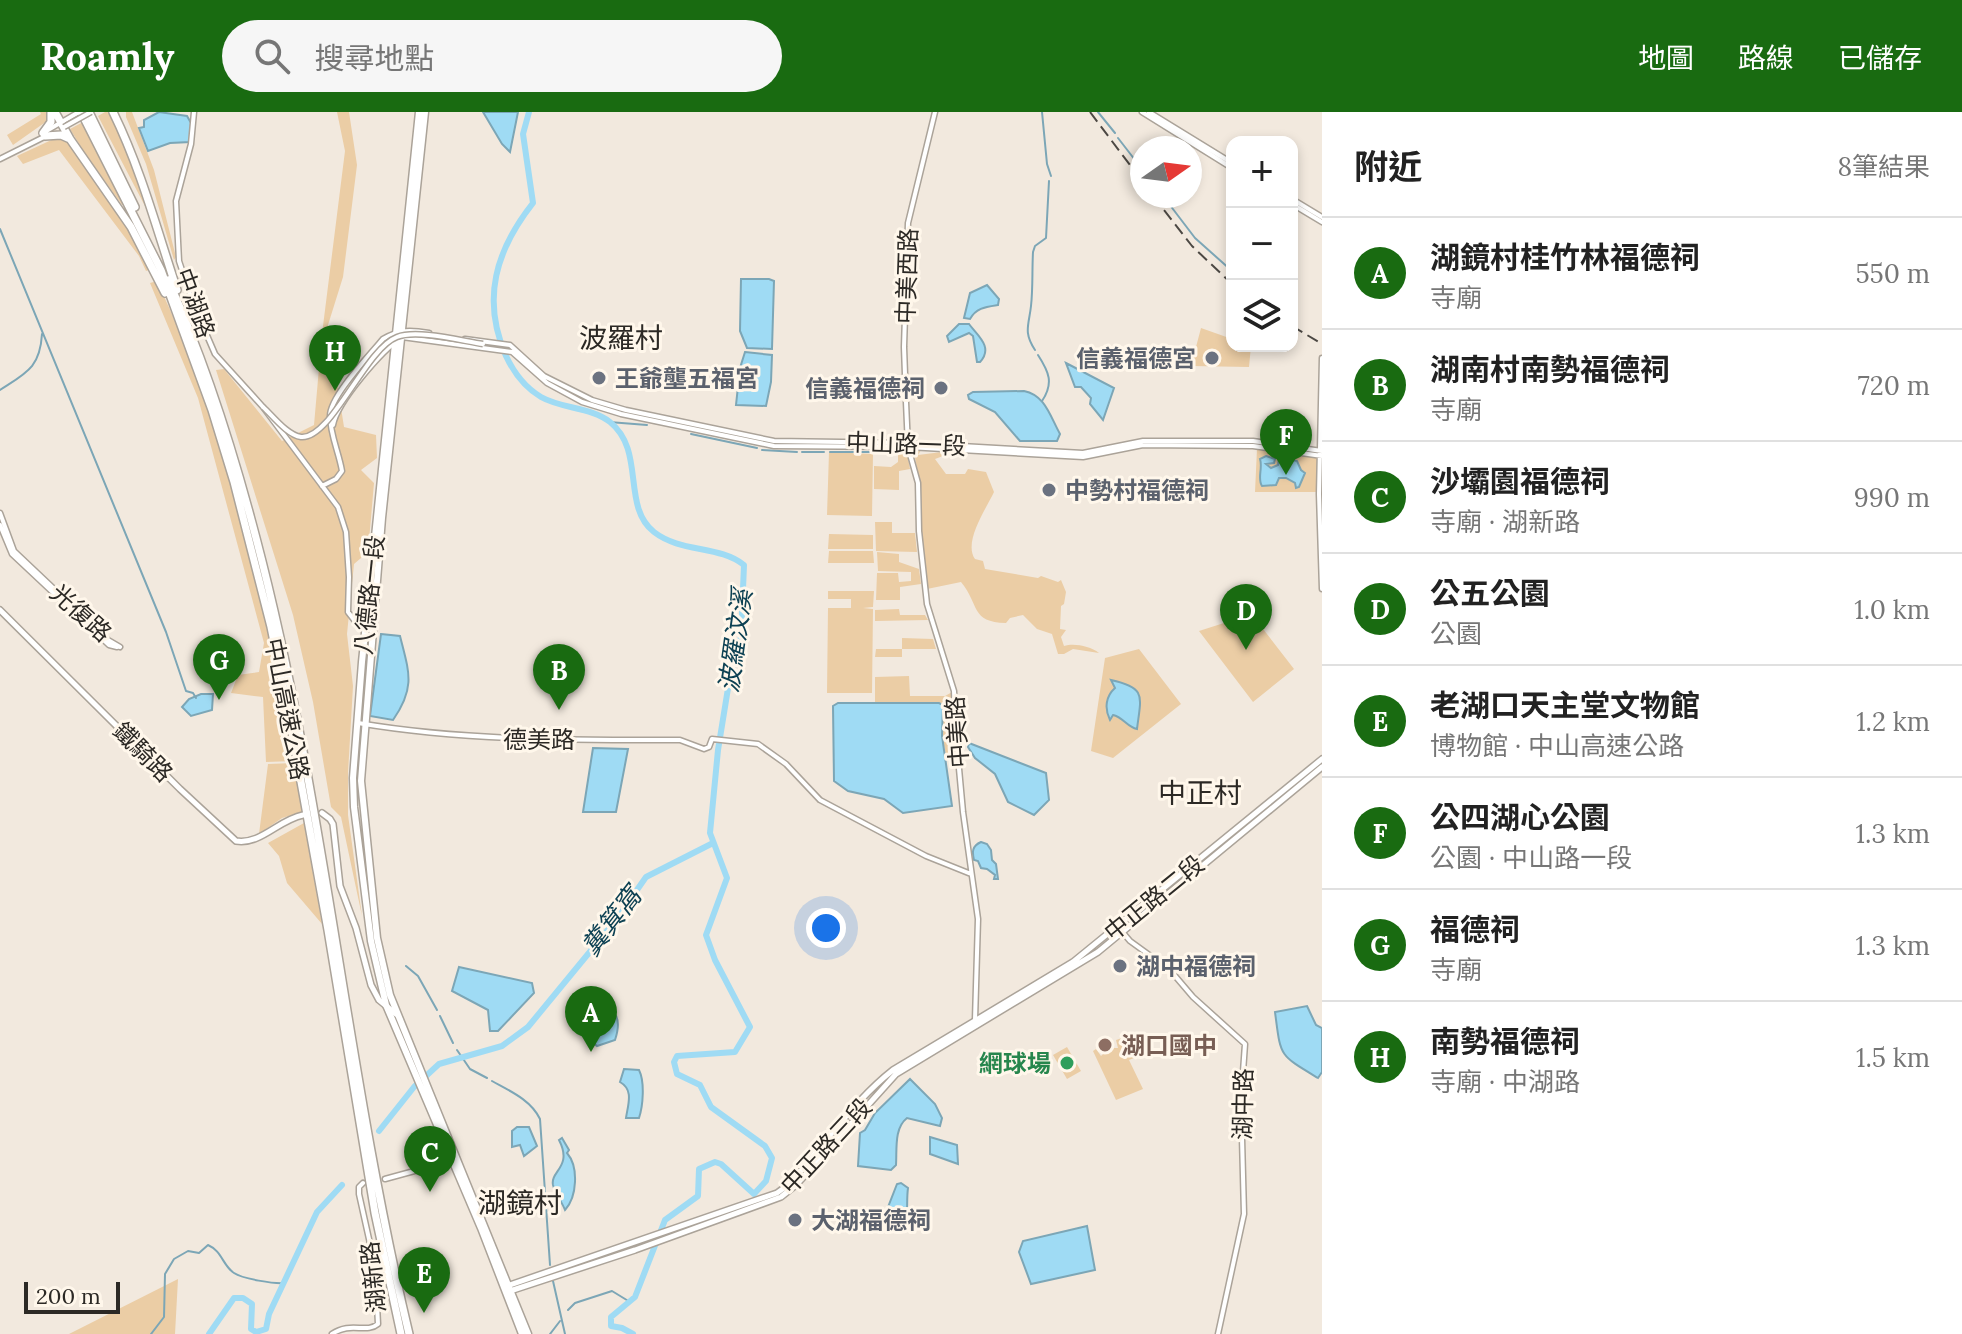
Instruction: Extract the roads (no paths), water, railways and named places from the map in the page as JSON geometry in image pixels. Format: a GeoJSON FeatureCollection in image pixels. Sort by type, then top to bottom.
{"type":"FeatureCollection","features":[{"type":"Feature","properties":{"kind":"highway"},"geometry":{"type":"LineString","coordinates":[[53,112],[131,227],[177,320]]}},
{"type":"Feature","properties":{"kind":"highway"},"geometry":{"type":"LineString","coordinates":[[42,136],[53,112]]}},
{"type":"Feature","properties":{"kind":"highway","name":"中山高速公路"},"geometry":{"type":"LineString","coordinates":[[80,112],[161,270],[212,410],[271,627],[328,930],[375,1213],[401,1334]]}},
{"type":"Feature","properties":{"kind":"highway","name":"中山高速公路"},"geometry":{"type":"LineString","coordinates":[[90,112],[191,330],[241,480],[278,621],[309,773],[384,1216],[409,1334]]}},
{"type":"Feature","properties":{"kind":"highway"},"geometry":{"type":"LineString","coordinates":[[115,112],[141,176],[159,240],[191,330]]}},
{"type":"Feature","properties":{"kind":"highway"},"geometry":{"type":"LineString","coordinates":[[42,136],[61,135],[70,139]]}},
{"type":"Feature","properties":{"kind":"main road","name":"八德路一段"},"geometry":{"type":"LineString","coordinates":[[417,1069],[386,1005],[371,941],[354,807],[369,626],[422,112]]}},
{"type":"Feature","properties":{"kind":"main road","name":"鐵騎路"},"geometry":{"type":"LineString","coordinates":[[0,610],[236,841],[251,841],[284,820],[303,815]]}},
{"type":"Feature","properties":{"kind":"main road","name":"八德路一段"},"geometry":{"type":"LineString","coordinates":[[361,724],[362,808],[377,938],[383,972],[417,1069]]}},
{"type":"Feature","properties":{"kind":"main road","name":"中正路二段"},"geometry":{"type":"LineString","coordinates":[[975,1023],[1070,971],[1098,952],[1119,930],[1322,759]]}},
{"type":"Feature","properties":{"kind":"main road","name":"中正路二段"},"geometry":{"type":"LineString","coordinates":[[1119,930],[1322,767]]}},
{"type":"Feature","properties":{"kind":"main road"},"geometry":{"type":"LineString","coordinates":[[322,813],[333,824],[340,886],[356,928],[371,985],[379,1000],[396,1014]]}},
{"type":"Feature","properties":{"kind":"main road","name":"中正路三段"},"geometry":{"type":"LineString","coordinates":[[654,1239],[765,1199],[785,1187],[878,1082],[904,1063],[975,1023]]}},
{"type":"Feature","properties":{"kind":"main road","name":"中正路三段"},"geometry":{"type":"LineString","coordinates":[[654,1239],[663,1240],[767,1203],[790,1191],[896,1074],[975,1023]]}},
{"type":"Feature","properties":{"kind":"main road"},"geometry":{"type":"LineString","coordinates":[[417,1069],[528,1334]]}},
{"type":"Feature","properties":{"kind":"main road"},"geometry":{"type":"LineString","coordinates":[[508,1288],[654,1239]]}},
{"type":"Feature","properties":{"kind":"main road"},"geometry":{"type":"LineString","coordinates":[[508,1288],[522,1334]]}},
{"type":"Feature","properties":{"kind":"street"},"geometry":{"type":"LineString","coordinates":[[62,125],[80,112]]}},
{"type":"Feature","properties":{"kind":"street"},"geometry":{"type":"LineString","coordinates":[[2,158],[90,112]]}},
{"type":"Feature","properties":{"kind":"street","name":"中湖路"},"geometry":{"type":"LineString","coordinates":[[194,112],[191,144],[176,201],[179,261],[193,303],[215,354],[263,407],[338,507],[346,532],[348,612],[358,625],[369,626]]}},
{"type":"Feature","properties":{"kind":"street","name":"中美西路"},"geometry":{"type":"LineString","coordinates":[[908,445],[904,347],[906,242],[911,204],[935,112]]}},
{"type":"Feature","properties":{"kind":"street"},"geometry":{"type":"LineString","coordinates":[[1142,112],[1226,161]]}},
{"type":"Feature","properties":{"kind":"street"},"geometry":{"type":"LineString","coordinates":[[1149,112],[1226,161]]}},
{"type":"Feature","properties":{"kind":"street"},"geometry":{"type":"LineString","coordinates":[[1298,205],[1322,219]]}},
{"type":"Feature","properties":{"kind":"street"},"geometry":{"type":"LineString","coordinates":[[263,407],[290,433],[308,436],[322,428],[372,359],[393,338],[413,334],[483,344],[493,342]]}},
{"type":"Feature","properties":{"kind":"street"},"geometry":{"type":"LineString","coordinates":[[322,486],[336,479],[342,471],[330,410],[383,339],[399,335],[493,342]]}},
{"type":"Feature","properties":{"kind":"street"},"geometry":{"type":"LineString","coordinates":[[399,335],[492,349]]}},
{"type":"Feature","properties":{"kind":"street"},"geometry":{"type":"LineString","coordinates":[[333,431],[334,417],[399,335]]}},
{"type":"Feature","properties":{"kind":"street","name":"中山路一段"},"geometry":{"type":"LineString","coordinates":[[493,342],[510,345],[544,376],[561,386],[626,410],[774,441],[1083,453],[1143,441],[1253,441],[1321,453]]}},
{"type":"Feature","properties":{"kind":"street"},"geometry":{"type":"LineString","coordinates":[[483,344],[492,349]]}},
{"type":"Feature","properties":{"kind":"street","name":"中山路一段"},"geometry":{"type":"LineString","coordinates":[[492,349],[512,352],[559,391],[621,414],[774,446],[908,445]]}},
{"type":"Feature","properties":{"kind":"street"},"geometry":{"type":"LineString","coordinates":[[1322,358],[1322,589]]}},
{"type":"Feature","properties":{"kind":"street","name":"中美路"},"geometry":{"type":"LineString","coordinates":[[908,445],[918,483],[919,531],[927,604],[954,691],[956,736],[978,919],[975,1023]]}},
{"type":"Feature","properties":{"kind":"street","name":"光復路"},"geometry":{"type":"LineString","coordinates":[[0,513],[14,551],[108,640],[120,647],[109,645],[12,554],[0,525]]}},
{"type":"Feature","properties":{"kind":"street","name":"德美路"},"geometry":{"type":"LineString","coordinates":[[361,724],[485,738],[680,740],[704,749],[714,739],[758,744],[786,764],[820,800],[926,856],[971,874]]}},
{"type":"Feature","properties":{"kind":"street","name":"湖中路"},"geometry":{"type":"LineString","coordinates":[[1119,930],[1170,970],[1193,997],[1245,1044],[1241,1100],[1244,1214],[1218,1334]]}},
{"type":"Feature","properties":{"kind":"street"},"geometry":{"type":"LineString","coordinates":[[385,1179],[455,1160]]}},
{"type":"Feature","properties":{"kind":"street","name":"湖新路"},"geometry":{"type":"LineString","coordinates":[[332,1334],[348,1327],[369,1329],[378,1324],[375,1266],[359,1194],[363,1183]]}},
{"type":"Feature","properties":{"kind":"water"},"geometry":{"type":"Polygon","coordinates":[[[159,112],[187,116],[191,123],[190,142],[170,143],[148,151],[139,128],[144,127],[144,120],[159,112]]]}},
{"type":"Feature","properties":{"kind":"water"},"geometry":{"type":"Polygon","coordinates":[[[483,112],[518,112],[510,152],[502,144],[483,112]]]}},
{"type":"Feature","properties":{"kind":"water"},"geometry":{"type":"Polygon","coordinates":[[[741,279],[774,281],[772,349],[747,348],[740,331],[741,279]]]}},
{"type":"Feature","properties":{"kind":"water"},"geometry":{"type":"Polygon","coordinates":[[[987,285],[999,299],[998,305],[978,310],[970,319],[964,318],[970,293],[987,285]]]}},
{"type":"Feature","properties":{"kind":"water"},"geometry":{"type":"Polygon","coordinates":[[[959,324],[969,324],[983,342],[985,351],[980,362],[977,362],[973,336],[969,333],[949,342],[947,336],[959,324]]]}},
{"type":"Feature","properties":{"kind":"water"},"geometry":{"type":"Polygon","coordinates":[[[745,352],[772,355],[766,406],[736,405],[745,352]]]}},
{"type":"Feature","properties":{"kind":"water"},"geometry":{"type":"Polygon","coordinates":[[[1066,363],[1114,388],[1103,420],[1090,404],[1091,398],[1081,387],[1075,387],[1066,363]]]}},
{"type":"Feature","properties":{"kind":"water"},"geometry":{"type":"Polygon","coordinates":[[[1024,391],[1037,397],[1046,407],[1060,434],[1057,441],[1020,441],[995,412],[969,399],[968,395],[973,392],[1024,391]]]}},
{"type":"Feature","properties":{"kind":"water"},"geometry":{"type":"Polygon","coordinates":[[[1266,456],[1275,459],[1274,463],[1266,464],[1271,468],[1278,465],[1279,457],[1297,461],[1305,473],[1299,487],[1296,488],[1295,483],[1286,478],[1279,478],[1276,485],[1262,486],[1260,459],[1266,456]]]}},
{"type":"Feature","properties":{"kind":"water"},"geometry":{"type":"Polygon","coordinates":[[[381,634],[400,636],[408,670],[405,698],[393,720],[370,716],[381,634]]]}},
{"type":"Feature","properties":{"kind":"water"},"geometry":{"type":"Polygon","coordinates":[[[1111,680],[1131,686],[1139,695],[1137,729],[1113,715],[1110,720],[1107,702],[1115,688],[1111,680]]]}},
{"type":"Feature","properties":{"kind":"water"},"geometry":{"type":"Polygon","coordinates":[[[201,694],[213,694],[212,710],[191,716],[182,707],[189,699],[201,694]]]}},
{"type":"Feature","properties":{"kind":"water"},"geometry":{"type":"Polygon","coordinates":[[[838,703],[943,705],[942,736],[952,806],[903,813],[884,799],[848,791],[834,781],[833,706],[838,703]]]}},
{"type":"Feature","properties":{"kind":"water"},"geometry":{"type":"Polygon","coordinates":[[[969,743],[1046,773],[1049,800],[1034,815],[1008,802],[995,774],[975,758],[968,747],[969,743]]]}},
{"type":"Feature","properties":{"kind":"water"},"geometry":{"type":"Polygon","coordinates":[[[593,748],[628,749],[616,812],[583,812],[593,748]]]}},
{"type":"Feature","properties":{"kind":"water"},"geometry":{"type":"Polygon","coordinates":[[[981,842],[991,850],[998,879],[994,879],[995,875],[981,868],[974,860],[973,850],[981,842]]]}},
{"type":"Feature","properties":{"kind":"water"},"geometry":{"type":"Polygon","coordinates":[[[459,967],[532,983],[534,993],[498,1031],[490,1031],[488,1010],[452,991],[459,967]]]}},
{"type":"Feature","properties":{"kind":"water"},"geometry":{"type":"Polygon","coordinates":[[[598,1001],[614,1012],[618,1026],[615,1040],[597,1046],[578,1030],[582,1026],[593,1036],[598,1035],[601,1029],[591,1019],[589,1010],[598,1001]]]}},
{"type":"Feature","properties":{"kind":"water"},"geometry":{"type":"Polygon","coordinates":[[[1307,1006],[1316,1025],[1322,1028],[1322,1072],[1318,1078],[1284,1053],[1275,1012],[1307,1006]]]}},
{"type":"Feature","properties":{"kind":"water"},"geometry":{"type":"Polygon","coordinates":[[[624,1069],[639,1070],[641,1075],[643,1094],[639,1118],[626,1118],[629,1093],[620,1082],[624,1069]]]}},
{"type":"Feature","properties":{"kind":"water"},"geometry":{"type":"Polygon","coordinates":[[[910,1079],[935,1104],[942,1118],[940,1126],[907,1118],[898,1133],[896,1165],[891,1170],[858,1166],[860,1133],[875,1113],[910,1079]]]}},
{"type":"Feature","properties":{"kind":"water"},"geometry":{"type":"Polygon","coordinates":[[[517,1127],[529,1127],[537,1146],[524,1156],[520,1145],[512,1147],[512,1131],[517,1127]]]}},
{"type":"Feature","properties":{"kind":"water"},"geometry":{"type":"Polygon","coordinates":[[[930,1137],[957,1145],[958,1164],[930,1154],[930,1137]]]}},
{"type":"Feature","properties":{"kind":"water"},"geometry":{"type":"Polygon","coordinates":[[[562,1138],[569,1150],[567,1153],[575,1174],[572,1198],[565,1210],[553,1185],[564,1156],[559,1140],[562,1138]]]}},
{"type":"Feature","properties":{"kind":"water"},"geometry":{"type":"Polygon","coordinates":[[[897,1184],[908,1188],[904,1229],[883,1220],[897,1184]]]}},
{"type":"Feature","properties":{"kind":"water"},"geometry":{"type":"Polygon","coordinates":[[[1087,1226],[1095,1270],[1031,1284],[1019,1252],[1023,1241],[1087,1226]]]}},
{"type":"Feature","properties":{"kind":"waterway","name":"波羅汶溪"},"geometry":{"type":"LineString","coordinates":[[529,112],[523,134],[533,203],[502,257],[494,295],[494,315],[506,356],[529,389],[549,401],[602,417],[621,434],[631,463],[638,508],[654,532],[676,543],[723,554],[744,565],[741,637],[730,676],[718,750],[710,833],[727,878],[706,935],[715,960],[750,1027],[735,1052],[677,1056],[674,1062],[677,1074],[700,1085],[711,1107],[765,1146],[772,1158],[766,1181],[754,1194],[721,1164],[715,1162],[699,1169],[698,1196],[665,1220],[635,1297],[611,1317],[611,1326],[633,1334]]}},
{"type":"Feature","properties":{"kind":"waterway"},"geometry":{"type":"LineString","coordinates":[[1042,112],[1051,176]]}},
{"type":"Feature","properties":{"kind":"waterway"},"geometry":{"type":"LineString","coordinates":[[1098,112],[1115,133]]}},
{"type":"Feature","properties":{"kind":"waterway"},"geometry":{"type":"LineString","coordinates":[[1118,138],[1130,154]]}},
{"type":"Feature","properties":{"kind":"waterway"},"geometry":{"type":"LineString","coordinates":[[1035,350],[1028,328],[1033,252],[1035,246],[1046,238],[1049,181]]}},
{"type":"Feature","properties":{"kind":"waterway"},"geometry":{"type":"LineString","coordinates":[[1172,208],[1195,238],[1226,266]]}},
{"type":"Feature","properties":{"kind":"waterway"},"geometry":{"type":"LineString","coordinates":[[0,229],[166,632],[186,691],[196,698]]}},
{"type":"Feature","properties":{"kind":"waterway"},"geometry":{"type":"LineString","coordinates":[[0,390],[24,374],[35,362],[42,334]]}},
{"type":"Feature","properties":{"kind":"waterway"},"geometry":{"type":"LineString","coordinates":[[1038,355],[1049,378],[1042,401]]}},
{"type":"Feature","properties":{"kind":"waterway"},"geometry":{"type":"LineString","coordinates":[[609,422],[647,425]]}},
{"type":"Feature","properties":{"kind":"waterway"},"geometry":{"type":"LineString","coordinates":[[691,434],[757,448]]}},
{"type":"Feature","properties":{"kind":"waterway"},"geometry":{"type":"LineString","coordinates":[[762,450],[797,452]]}},
{"type":"Feature","properties":{"kind":"waterway"},"geometry":{"type":"LineString","coordinates":[[802,452],[824,452]]}},
{"type":"Feature","properties":{"kind":"waterway"},"geometry":{"type":"LineString","coordinates":[[830,452],[905,452]]}},
{"type":"Feature","properties":{"kind":"waterway","name":"糞箕窩"},"geometry":{"type":"LineString","coordinates":[[379,1131],[414,1087],[439,1064],[502,1046],[528,1027],[616,920],[646,877],[713,843]]}},
{"type":"Feature","properties":{"kind":"waterway"},"geometry":{"type":"LineString","coordinates":[[406,966],[418,976],[437,1010]]}},
{"type":"Feature","properties":{"kind":"waterway"},"geometry":{"type":"LineString","coordinates":[[440,1016],[453,1043]]}},
{"type":"Feature","properties":{"kind":"waterway"},"geometry":{"type":"LineString","coordinates":[[457,1050],[470,1069],[487,1078]]}},
{"type":"Feature","properties":{"kind":"waterway"},"geometry":{"type":"LineString","coordinates":[[492,1081],[526,1101],[540,1119],[550,1265]]}},
{"type":"Feature","properties":{"kind":"waterway","name":"糞箕窩"},"geometry":{"type":"LineString","coordinates":[[209,1334],[234,1298],[243,1298],[252,1304],[251,1329],[256,1332],[266,1329],[269,1314],[317,1212],[342,1185]]}},
{"type":"Feature","properties":{"kind":"waterway"},"geometry":{"type":"LineString","coordinates":[[151,1334],[164,1317],[165,1274],[174,1259],[188,1251],[199,1253],[208,1245],[238,1275],[285,1283]]}},
{"type":"Feature","properties":{"kind":"waterway"},"geometry":{"type":"LineString","coordinates":[[553,1281],[565,1334]]}},
{"type":"Feature","properties":{"kind":"waterway"},"geometry":{"type":"LineString","coordinates":[[568,1310],[575,1303],[612,1291],[630,1302]]}},
{"type":"Feature","properties":{"kind":"waterway"},"geometry":{"type":"LineString","coordinates":[[550,1334],[560,1321]]}},
{"type":"Feature","properties":{"kind":"railway"},"geometry":{"type":"LineString","coordinates":[[1090,112],[1130,165]]}},
{"type":"Feature","properties":{"kind":"railway"},"geometry":{"type":"LineString","coordinates":[[1162,208],[1192,246],[1228,280]]}},
{"type":"Feature","properties":{"kind":"railway"},"geometry":{"type":"LineString","coordinates":[[1298,330],[1322,344]]}},
{"type":"Feature","properties":{"kind":"place","name":"信義福德宮"},"geometry":{"type":"Point","coordinates":[1212,358]}},
{"type":"Feature","properties":{"kind":"place","name":"王爺壟五福宮"},"geometry":{"type":"Point","coordinates":[599,378]}},
{"type":"Feature","properties":{"kind":"place","name":"信義福德祠"},"geometry":{"type":"Point","coordinates":[941,388]}},
{"type":"Feature","properties":{"kind":"place","name":"南勢福德祠"},"geometry":{"type":"Point","coordinates":[335,391]}},
{"type":"Feature","properties":{"kind":"place","name":"公四湖心公園"},"geometry":{"type":"Point","coordinates":[1286,475]}},
{"type":"Feature","properties":{"kind":"place","name":"中勢村福德祠"},"geometry":{"type":"Point","coordinates":[1049,490]}},
{"type":"Feature","properties":{"kind":"place","name":"公五公園"},"geometry":{"type":"Point","coordinates":[1246,650]}},
{"type":"Feature","properties":{"kind":"place","name":"福德祠"},"geometry":{"type":"Point","coordinates":[219,700]}},
{"type":"Feature","properties":{"kind":"place","name":"湖南村南勢福德祠"},"geometry":{"type":"Point","coordinates":[559,710]}},
{"type":"Feature","properties":{"kind":"place","name":"湖中福德祠"},"geometry":{"type":"Point","coordinates":[1120,966]}},
{"type":"Feature","properties":{"kind":"place","name":"湖口國中"},"geometry":{"type":"Point","coordinates":[1105,1045]}},
{"type":"Feature","properties":{"kind":"place","name":"湖鏡村桂竹林福德祠"},"geometry":{"type":"Point","coordinates":[591,1052]}},
{"type":"Feature","properties":{"kind":"place","name":"網球場"},"geometry":{"type":"Point","coordinates":[1067,1063]}},
{"type":"Feature","properties":{"kind":"place","name":"沙壩園福德祠"},"geometry":{"type":"Point","coordinates":[430,1192]}},
{"type":"Feature","properties":{"kind":"place","name":"大湖福德祠"},"geometry":{"type":"Point","coordinates":[795,1220]}},
{"type":"Feature","properties":{"kind":"place","name":"老湖口天主堂文物館"},"geometry":{"type":"Point","coordinates":[424,1313]}},
{"type":"Feature","properties":{"kind":"district","name":"波羅村"},"geometry":{"type":"Point","coordinates":[621,338]}},
{"type":"Feature","properties":{"kind":"district","name":"中正村"},"geometry":{"type":"Point","coordinates":[1200,793]}},
{"type":"Feature","properties":{"kind":"district","name":"湖鏡村"},"geometry":{"type":"Point","coordinates":[520,1203]}}]}
